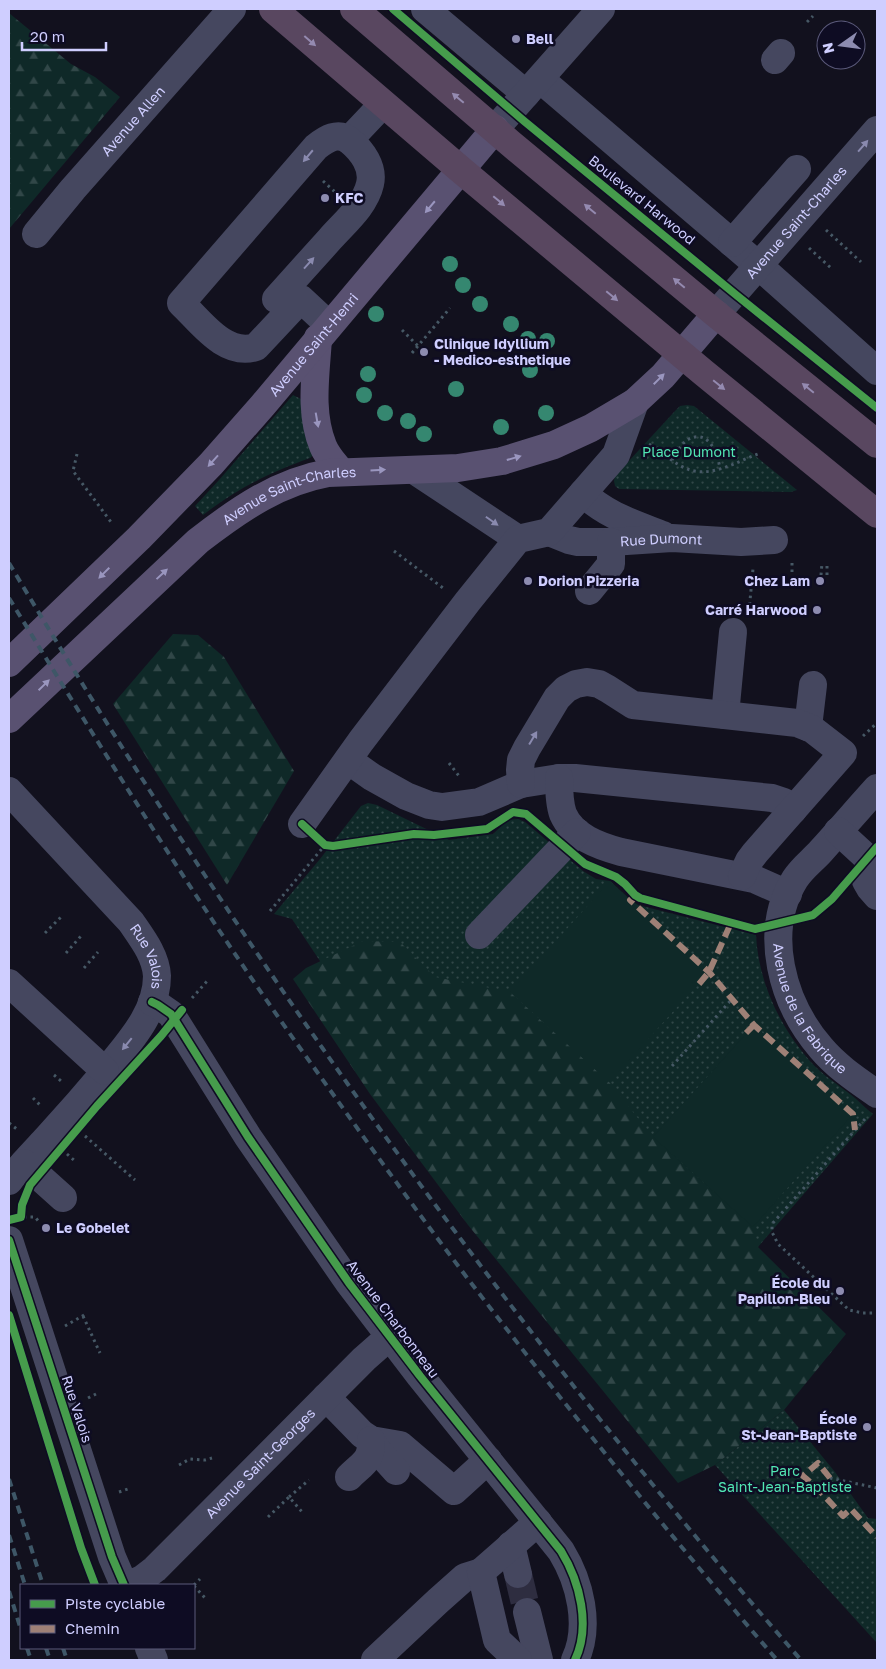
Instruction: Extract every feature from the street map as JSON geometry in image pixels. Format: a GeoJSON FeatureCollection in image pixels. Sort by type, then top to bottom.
{"type":"FeatureCollection","features":[{"type":"Feature","properties":{"kind":"highway"},"geometry":{"type":"LineString","coordinates":[[273,9],[461,170],[877,514]]}},
{"type":"Feature","properties":{"kind":"highway"},"geometry":{"type":"LineString","coordinates":[[354,9],[716,314],[877,444]]}},
{"type":"Feature","properties":{"kind":"main road","name":"Avenue Saint-Henri"},"geometry":{"type":"LineString","coordinates":[[9,663],[92,585],[181,495],[263,405],[495,129]]}},
{"type":"Feature","properties":{"kind":"main road","name":"Avenue Saint-Charles"},"geometry":{"type":"LineString","coordinates":[[9,719],[198,541],[222,522],[269,493],[310,477],[341,472],[439,470],[502,461],[531,453],[575,436],[635,402],[663,376],[716,314]]}},
{"type":"Feature","properties":{"kind":"main road"},"geometry":{"type":"LineString","coordinates":[[324,332],[314,387],[317,424],[323,446],[341,472]]}},
{"type":"Feature","properties":{"kind":"street","name":"Avenue Allen"},"geometry":{"type":"LineString","coordinates":[[36,234],[232,9]]}},
{"type":"Feature","properties":{"kind":"street"},"geometry":{"type":"LineString","coordinates":[[425,9],[533,86],[732,243],[877,371]]}},
{"type":"Feature","properties":{"kind":"street","name":"Avenue Saint-Henri"},"geometry":{"type":"LineString","coordinates":[[495,129],[601,9]]}},
{"type":"Feature","properties":{"kind":"street"},"geometry":{"type":"LineString","coordinates":[[349,140],[383,104]]}},
{"type":"Feature","properties":{"kind":"street","name":"Avenue Saint-Charles"},"geometry":{"type":"LineString","coordinates":[[716,314],[877,130]]}},
{"type":"Feature","properties":{"kind":"street"},"geometry":{"type":"LineString","coordinates":[[276,299],[356,210],[366,195],[371,171],[362,153],[342,136],[326,139],[316,147],[181,303],[216,337],[238,349],[249,349],[256,346],[301,299],[324,332]]}},
{"type":"Feature","properties":{"kind":"street"},"geometry":{"type":"LineString","coordinates":[[732,243],[797,169]]}},
{"type":"Feature","properties":{"kind":"street","name":"Avenue Saint-Charles"},"geometry":{"type":"LineString","coordinates":[[549,532],[616,455],[635,402]]}},
{"type":"Feature","properties":{"kind":"street"},"geometry":{"type":"LineString","coordinates":[[414,470],[518,539]]}},
{"type":"Feature","properties":{"kind":"street"},"geometry":{"type":"LineString","coordinates":[[583,493],[591,501],[618,518],[672,538]]}},
{"type":"Feature","properties":{"kind":"street"},"geometry":{"type":"LineString","coordinates":[[302,824],[468,601],[518,539],[549,532]]}},
{"type":"Feature","properties":{"kind":"street","name":"Rue Dumont"},"geometry":{"type":"LineString","coordinates":[[549,532],[578,542],[672,538],[741,542],[774,540]]}},
{"type":"Feature","properties":{"kind":"street"},"geometry":{"type":"LineString","coordinates":[[589,591],[611,564],[611,542]]}},
{"type":"Feature","properties":{"kind":"street"},"geometry":{"type":"LineString","coordinates":[[725,715],[741,624]]}},
{"type":"Feature","properties":{"kind":"street"},"geometry":{"type":"LineString","coordinates":[[521,784],[521,760],[557,698],[566,689],[576,684],[587,682],[599,684],[633,705],[797,723],[808,727],[843,752],[755,853],[742,876]]}},
{"type":"Feature","properties":{"kind":"street"},"geometry":{"type":"LineString","coordinates":[[808,727],[813,685]]}},
{"type":"Feature","properties":{"kind":"street"},"geometry":{"type":"LineString","coordinates":[[348,760],[372,777],[406,796],[429,805],[442,807],[479,802],[521,784],[559,778],[772,798],[784,802],[793,810]]}},
{"type":"Feature","properties":{"kind":"street"},"geometry":{"type":"LineString","coordinates":[[559,778],[560,802],[563,814],[577,832],[588,840],[612,849],[754,879],[788,894]]}},
{"type":"Feature","properties":{"kind":"street","name":"Avenue de la Fabrique"},"geometry":{"type":"LineString","coordinates":[[877,788],[797,877],[780,913],[778,924],[782,973],[792,1000],[806,1028],[821,1049],[842,1068],[877,1094]]}},
{"type":"Feature","properties":{"kind":"street","name":"Rue Valois"},"geometry":{"type":"LineString","coordinates":[[9,791],[115,904],[142,936],[154,963],[157,976],[152,1002],[136,1033],[24,1173]]}},
{"type":"Feature","properties":{"kind":"street"},"geometry":{"type":"LineString","coordinates":[[838,831],[875,865],[866,876],[866,881],[877,896]]}},
{"type":"Feature","properties":{"kind":"street"},"geometry":{"type":"LineString","coordinates":[[479,935],[577,832]]}},
{"type":"Feature","properties":{"kind":"street"},"geometry":{"type":"LineString","coordinates":[[9,983],[105,1072]]}},
{"type":"Feature","properties":{"kind":"street","name":"Avenue Charbonneau"},"geometry":{"type":"LineString","coordinates":[[152,1002],[171,1014],[178,1015],[248,1137],[349,1283],[389,1337],[568,1562],[579,1590],[582,1624],[581,1639],[575,1660]]}},
{"type":"Feature","properties":{"kind":"street"},"geometry":{"type":"LineString","coordinates":[[24,1173],[63,1198]]}},
{"type":"Feature","properties":{"kind":"street","name":"Rue Valois"},"geometry":{"type":"LineString","coordinates":[[15,1225],[109,1548],[124,1584]]}},
{"type":"Feature","properties":{"kind":"street","name":"Avenue Saint-Georges"},"geometry":{"type":"LineString","coordinates":[[131,1584],[142,1579],[155,1569],[326,1397],[389,1337]]}},
{"type":"Feature","properties":{"kind":"street"},"geometry":{"type":"LineString","coordinates":[[326,1397],[362,1434],[371,1440],[396,1471]]}},
{"type":"Feature","properties":{"kind":"street"},"geometry":{"type":"LineString","coordinates":[[371,1440],[400,1445],[439,1486],[454,1491],[488,1460]]}},
{"type":"Feature","properties":{"kind":"street"},"geometry":{"type":"LineString","coordinates":[[348,1477],[369,1457],[372,1451],[371,1440]]}},
{"type":"Feature","properties":{"kind":"street"},"geometry":{"type":"LineString","coordinates":[[375,1660],[466,1577],[481,1572],[538,1522]]}},
{"type":"Feature","properties":{"kind":"street"},"geometry":{"type":"LineString","coordinates":[[511,1545],[518,1574]]}},
{"type":"Feature","properties":{"kind":"street"},"geometry":{"type":"LineString","coordinates":[[481,1572],[497,1640],[518,1660]]}},
{"type":"Feature","properties":{"kind":"street"},"geometry":{"type":"LineString","coordinates":[[526,1612],[539,1660]]}},
{"type":"Feature","properties":{"kind":"path"},"geometry":{"type":"LineString","coordinates":[[807,22],[813,16]]}},
{"type":"Feature","properties":{"kind":"path"},"geometry":{"type":"LineString","coordinates":[[323,181],[340,196]]}},
{"type":"Feature","properties":{"kind":"path"},"geometry":{"type":"LineString","coordinates":[[824,228],[860,262]]}},
{"type":"Feature","properties":{"kind":"path"},"geometry":{"type":"LineString","coordinates":[[808,246],[831,268]]}},
{"type":"Feature","properties":{"kind":"path"},"geometry":{"type":"LineString","coordinates":[[412,353],[450,308]]}},
{"type":"Feature","properties":{"kind":"path"},"geometry":{"type":"LineString","coordinates":[[402,330],[418,346]]}},
{"type":"Feature","properties":{"kind":"path"},"geometry":{"type":"LineString","coordinates":[[672,460],[682,445],[690,439],[698,437],[707,439],[712,444],[720,469]]}},
{"type":"Feature","properties":{"kind":"path"},"geometry":{"type":"LineString","coordinates":[[646,443],[694,472],[720,469],[758,454]]}},
{"type":"Feature","properties":{"kind":"path"},"geometry":{"type":"LineString","coordinates":[[78,454],[74,471],[111,522]]}},
{"type":"Feature","properties":{"kind":"path"},"geometry":{"type":"LineString","coordinates":[[394,551],[447,592]]}},
{"type":"Feature","properties":{"kind":"path"},"geometry":{"type":"LineString","coordinates":[[741,624],[754,561]]}},
{"type":"Feature","properties":{"kind":"path"},"geometry":{"type":"LineString","coordinates":[[792,562],[792,572]]}},
{"type":"Feature","properties":{"kind":"path"},"geometry":{"type":"LineString","coordinates":[[821,574],[822,563]]}},
{"type":"Feature","properties":{"kind":"path"},"geometry":{"type":"LineString","coordinates":[[827,563],[827,575]]}},
{"type":"Feature","properties":{"kind":"path"},"geometry":{"type":"LineString","coordinates":[[270,911],[329,845],[302,824]]}},
{"type":"Feature","properties":{"kind":"path"},"geometry":{"type":"LineString","coordinates":[[45,934],[61,917]]}},
{"type":"Feature","properties":{"kind":"path"},"geometry":{"type":"LineString","coordinates":[[66,953],[81,936]]}},
{"type":"Feature","properties":{"kind":"path"},"geometry":{"type":"LineString","coordinates":[[84,968],[98,952]]}},
{"type":"Feature","properties":{"kind":"path"},"geometry":{"type":"LineString","coordinates":[[178,1015],[209,979]]}},
{"type":"Feature","properties":{"kind":"path"},"geometry":{"type":"LineString","coordinates":[[672,1066],[732,999]]}},
{"type":"Feature","properties":{"kind":"path"},"geometry":{"type":"LineString","coordinates":[[54,1075],[62,1082]]}},
{"type":"Feature","properties":{"kind":"path"},"geometry":{"type":"LineString","coordinates":[[33,1098],[42,1107]]}},
{"type":"Feature","properties":{"kind":"path"},"geometry":{"type":"LineString","coordinates":[[9,1123],[20,1133]]}},
{"type":"Feature","properties":{"kind":"path"},"geometry":{"type":"LineString","coordinates":[[855,1130],[772,1224],[772,1232],[778,1244],[849,1310],[877,1313]]}},
{"type":"Feature","properties":{"kind":"path"},"geometry":{"type":"LineString","coordinates":[[82,1134],[135,1180]]}},
{"type":"Feature","properties":{"kind":"path"},"geometry":{"type":"LineString","coordinates":[[15,1225],[24,1197],[30,1186],[24,1173]]}},
{"type":"Feature","properties":{"kind":"path"},"geometry":{"type":"LineString","coordinates":[[15,1225],[35,1217],[40,1223]]}},
{"type":"Feature","properties":{"kind":"path"},"geometry":{"type":"LineString","coordinates":[[57,1330],[84,1315],[100,1353]]}},
{"type":"Feature","properties":{"kind":"path"},"geometry":{"type":"LineString","coordinates":[[179,1465],[190,1459],[205,1460],[212,1458]]}},
{"type":"Feature","properties":{"kind":"path"},"geometry":{"type":"LineString","coordinates":[[830,1478],[877,1488]]}},
{"type":"Feature","properties":{"kind":"path"},"geometry":{"type":"LineString","coordinates":[[268,1518],[309,1480]]}},
{"type":"Feature","properties":{"kind":"path"},"geometry":{"type":"LineString","coordinates":[[289,1497],[303,1513]]}},
{"type":"Feature","properties":{"kind":"path"},"geometry":{"type":"LineString","coordinates":[[195,1585],[200,1579]]}},
{"type":"Feature","properties":{"kind":"path"},"geometry":{"type":"LineString","coordinates":[[195,1587],[206,1599]]}},
{"type":"Feature","properties":{"kind":"green space"},"geometry":{"type":"Polygon","coordinates":[[[9,13],[71,64],[95,77],[120,97],[9,229],[9,13]]]}},
{"type":"Feature","properties":{"kind":"green space"},"geometry":{"type":"Polygon","coordinates":[[[293,395],[303,400],[313,455],[254,482],[203,515],[195,506],[293,395]]]}},
{"type":"Feature","properties":{"kind":"green space","name":"Place Dumont"},"geometry":{"type":"Polygon","coordinates":[[[680,406],[694,406],[797,490],[791,492],[619,489],[615,486],[615,476],[680,406]]]}},
{"type":"Feature","properties":{"kind":"green space"},"geometry":{"type":"Polygon","coordinates":[[[173,634],[198,635],[224,657],[294,771],[227,885],[113,704],[173,634]]]}},
{"type":"Feature","properties":{"kind":"green space"},"geometry":{"type":"Polygon","coordinates":[[[368,803],[377,805],[449,840],[493,834],[508,820],[518,819],[525,822],[583,871],[596,879],[610,881],[638,905],[756,935],[765,983],[785,1028],[809,1060],[820,1071],[873,1114],[758,1247],[324,967],[292,919],[274,914],[361,806],[368,803]]]}},
{"type":"Feature","properties":{"kind":"green space"},"geometry":{"type":"Polygon","coordinates":[[[610,881],[709,972],[609,1082],[510,992],[610,881]]]}},
{"type":"Feature","properties":{"kind":"green space"},"geometry":{"type":"Polygon","coordinates":[[[363,941],[400,942],[435,977],[510,992],[609,1082],[653,1137],[753,1227],[758,1247],[846,1334],[784,1410],[715,1465],[678,1483],[468,1225],[370,1094],[293,979],[306,968],[363,941]]]}},
{"type":"Feature","properties":{"kind":"green space"},"geometry":{"type":"Polygon","coordinates":[[[754,1025],[853,1114],[753,1227],[653,1137],[754,1025]]]}},
{"type":"Feature","properties":{"kind":"green space","name":"Parc Saint-Jean-Baptiste"},"geometry":{"type":"Polygon","coordinates":[[[784,1410],[835,1472],[868,1518],[877,1519],[877,1643],[715,1465],[784,1410]]]}},
{"type":"Feature","properties":{"kind":"tunnel"},"geometry":{"type":"LineString","coordinates":[[518,1574],[527,1612]]}},
{"type":"Feature","properties":{"kind":"railway"},"geometry":{"type":"LineString","coordinates":[[9,563],[97,708],[188,850],[380,1130],[584,1400],[691,1531],[801,1660]]}},
{"type":"Feature","properties":{"kind":"railway"},"geometry":{"type":"LineString","coordinates":[[9,598],[184,878],[257,987],[385,1167],[455,1261],[588,1432],[662,1524],[777,1660]]}},
{"type":"Feature","properties":{"kind":"railway"},"geometry":{"type":"LineString","coordinates":[[9,1479],[43,1584]]}},
{"type":"Feature","properties":{"kind":"railway"},"geometry":{"type":"LineString","coordinates":[[9,1535],[25,1584]]}},
{"type":"Feature","properties":{"kind":"railway"},"geometry":{"type":"LineString","coordinates":[[9,1591],[20,1627]]}},
{"type":"Feature","properties":{"kind":"railway"},"geometry":{"type":"LineString","coordinates":[[27,1649],[31,1660]]}},
{"type":"Feature","properties":{"kind":"railway"},"geometry":{"type":"LineString","coordinates":[[46,1649],[50,1660]]}},
{"type":"Feature","properties":{"kind":"railway"},"geometry":{"type":"LineString","coordinates":[[63,1649],[67,1660]]}},
{"type":"Feature","properties":{"kind":"marked path"},"geometry":{"type":"LineString","coordinates":[[635,895],[630,900],[709,972],[754,1025],[853,1114],[855,1130]]}},
{"type":"Feature","properties":{"kind":"marked path"},"geometry":{"type":"LineString","coordinates":[[699,984],[709,972],[731,923]]}},
{"type":"Feature","properties":{"kind":"marked path"},"geometry":{"type":"LineString","coordinates":[[746,1033],[754,1025]]}},
{"type":"Feature","properties":{"kind":"marked path"},"geometry":{"type":"LineString","coordinates":[[830,1478],[818,1463],[803,1476],[843,1516],[851,1509],[877,1537]]}},
{"type":"Feature","properties":{"kind":"cycle path","name":"Boulevard Harwood"},"geometry":{"type":"LineString","coordinates":[[393,9],[524,121],[877,408]]}},
{"type":"Feature","properties":{"kind":"cycle path"},"geometry":{"type":"LineString","coordinates":[[302,824],[325,845],[333,846],[414,834],[434,835],[487,829],[513,812],[526,814],[585,864],[616,877],[640,898],[755,929],[813,915],[832,899],[877,847]]}},
{"type":"Feature","properties":{"kind":"cycle path"},"geometry":{"type":"LineString","coordinates":[[152,1002],[171,1014],[248,1137],[349,1283],[420,1376],[561,1551],[568,1563],[578,1590],[583,1619],[580,1647],[575,1660]]}},
{"type":"Feature","properties":{"kind":"cycle path"},"geometry":{"type":"LineString","coordinates":[[9,1220],[21,1217],[22,1205],[30,1185],[182,1010]]}},
{"type":"Feature","properties":{"kind":"cycle path"},"geometry":{"type":"LineString","coordinates":[[9,1240],[112,1557],[124,1584]]}},
{"type":"Feature","properties":{"kind":"cycle path"},"geometry":{"type":"LineString","coordinates":[[9,1315],[81,1548],[95,1584]]}},
{"type":"Feature","properties":{"kind":"place","name":"Bell"},"geometry":{"type":"Point","coordinates":[516,39]}},
{"type":"Feature","properties":{"kind":"place","name":"KFC"},"geometry":{"type":"Point","coordinates":[325,198]}},
{"type":"Feature","properties":{"kind":"place","name":"Clinique Idyllium - Medico-esthetique"},"geometry":{"type":"Point","coordinates":[424,352]}},
{"type":"Feature","properties":{"kind":"place","name":"Dorion Pizzeria"},"geometry":{"type":"Point","coordinates":[528,581]}},
{"type":"Feature","properties":{"kind":"place","name":"Chez Lam"},"geometry":{"type":"Point","coordinates":[820,581]}},
{"type":"Feature","properties":{"kind":"place","name":"Carré Harwood"},"geometry":{"type":"Point","coordinates":[817,610]}},
{"type":"Feature","properties":{"kind":"place","name":"Le Gobelet"},"geometry":{"type":"Point","coordinates":[46,1228]}},
{"type":"Feature","properties":{"kind":"place","name":"École du Papillon-Bleu"},"geometry":{"type":"Point","coordinates":[840,1291]}},
{"type":"Feature","properties":{"kind":"place","name":"École St-Jean-Baptiste"},"geometry":{"type":"Point","coordinates":[867,1427]}}]}
